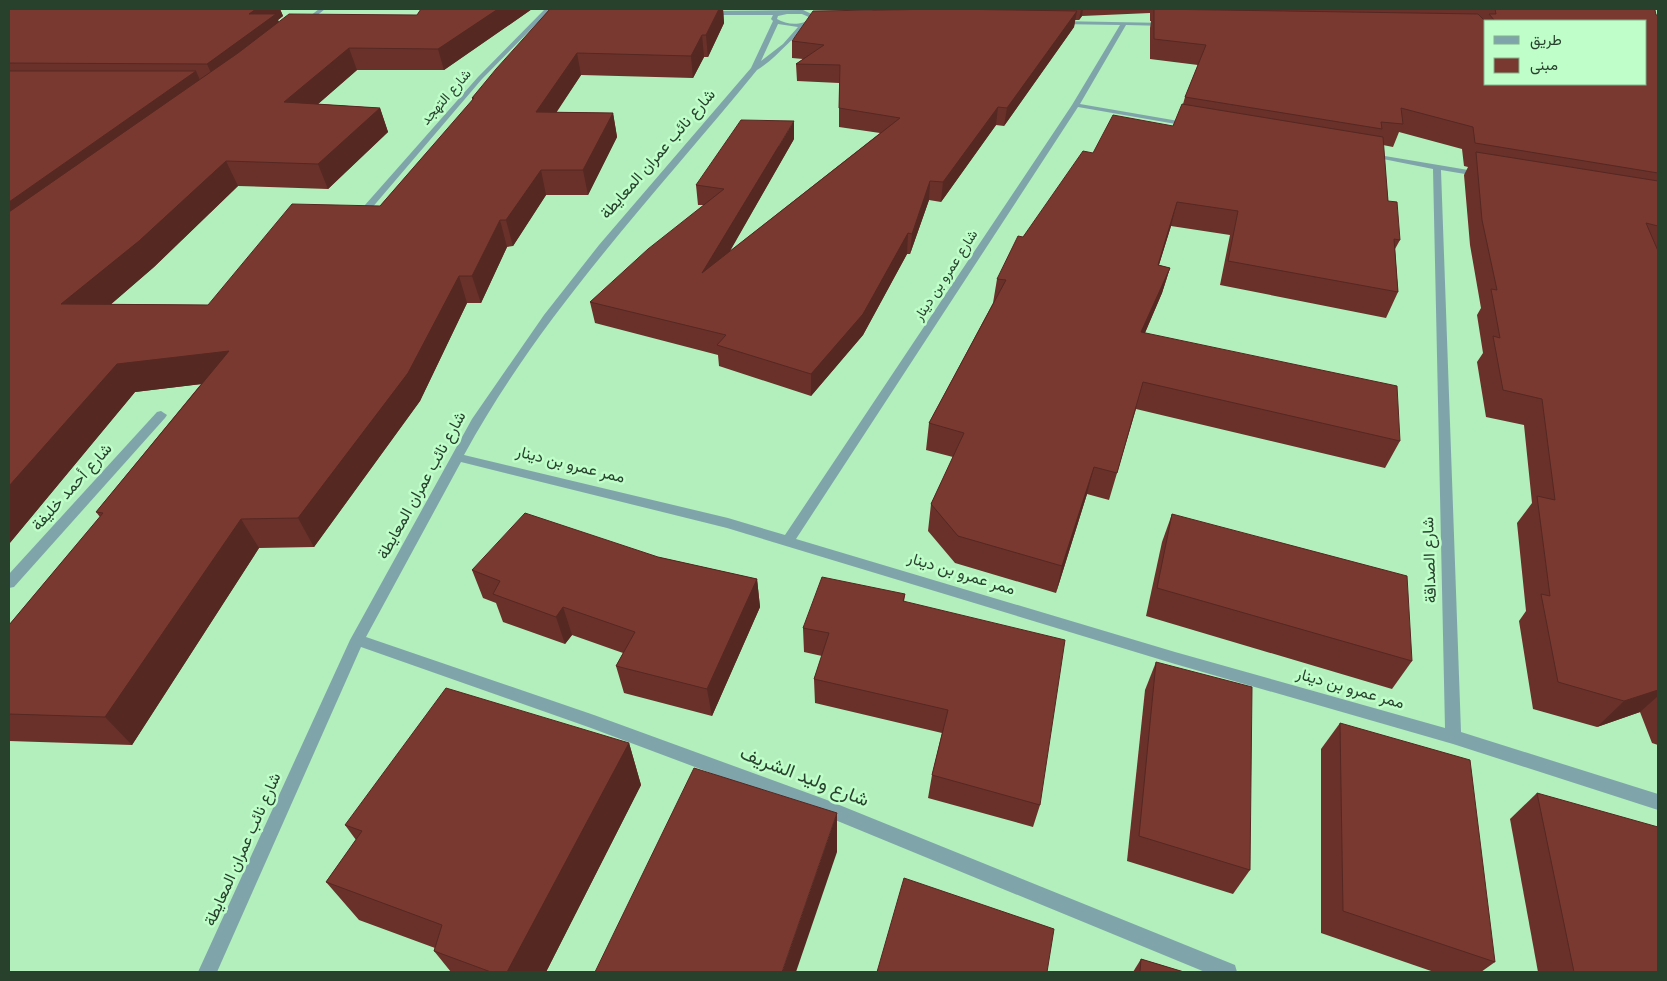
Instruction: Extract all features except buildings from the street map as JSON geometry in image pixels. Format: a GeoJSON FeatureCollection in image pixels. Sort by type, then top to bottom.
{"type":"FeatureCollection","features":[{"type":"Feature","properties":{"kind":"street"},"geometry":{"type":"LineString","coordinates":[[294,32],[322,9]]}},
{"type":"Feature","properties":{"kind":"street"},"geometry":{"type":"LineString","coordinates":[[544,9],[556,9]]}},
{"type":"Feature","properties":{"kind":"street","name":"شارع التهجد"},"geometry":{"type":"LineString","coordinates":[[368,207],[480,78],[548,9]]}},
{"type":"Feature","properties":{"kind":"street"},"geometry":{"type":"LineString","coordinates":[[776,21],[776,15],[786,11]]}},
{"type":"Feature","properties":{"kind":"street"},"geometry":{"type":"LineString","coordinates":[[817,14],[786,11],[696,14],[776,21],[789,25],[823,22]]}},
{"type":"Feature","properties":{"kind":"street"},"geometry":{"type":"LineString","coordinates":[[807,23],[814,17],[809,12]]}},
{"type":"Feature","properties":{"kind":"street","name":"شارع نائب عمران المعايطة"},"geometry":{"type":"LineString","coordinates":[[754,69],[776,21]]}},
{"type":"Feature","properties":{"kind":"street"},"geometry":{"type":"LineString","coordinates":[[1055,22],[1173,25]]}},
{"type":"Feature","properties":{"kind":"street","name":"شارع نائب عمران المعايطة"},"geometry":{"type":"LineString","coordinates":[[209,972],[357,640],[478,419],[537,333],[602,247],[754,69],[785,45],[807,23]]}},
{"type":"Feature","properties":{"kind":"street","name":"شارع عمرو بن دينار"},"geometry":{"type":"LineString","coordinates":[[788,541],[1076,105],[1124,23]]}},
{"type":"Feature","properties":{"kind":"street"},"geometry":{"type":"LineString","coordinates":[[1076,105],[1201,127]]}},
{"type":"Feature","properties":{"kind":"street"},"geometry":{"type":"LineString","coordinates":[[1361,154],[1495,176]]}},
{"type":"Feature","properties":{"kind":"street","name":"شارع الصداقة"},"geometry":{"type":"LineString","coordinates":[[1437,167],[1453,737]]}},
{"type":"Feature","properties":{"kind":"street","name":"شارع أحمد خليفة"},"geometry":{"type":"LineString","coordinates":[[9,583],[161,415]]}},
{"type":"Feature","properties":{"kind":"street","name":"ممر عمرو بن دينار"},"geometry":{"type":"LineString","coordinates":[[457,457],[671,508],[788,541],[1175,658],[1453,737]]}},
{"type":"Feature","properties":{"kind":"street","name":"شارع وليد الشريف"},"geometry":{"type":"LineString","coordinates":[[357,640],[594,722],[827,808],[1228,972]]}},
{"type":"Feature","properties":{"kind":"street"},"geometry":{"type":"LineString","coordinates":[[1453,737],[1658,802]]}}]}
